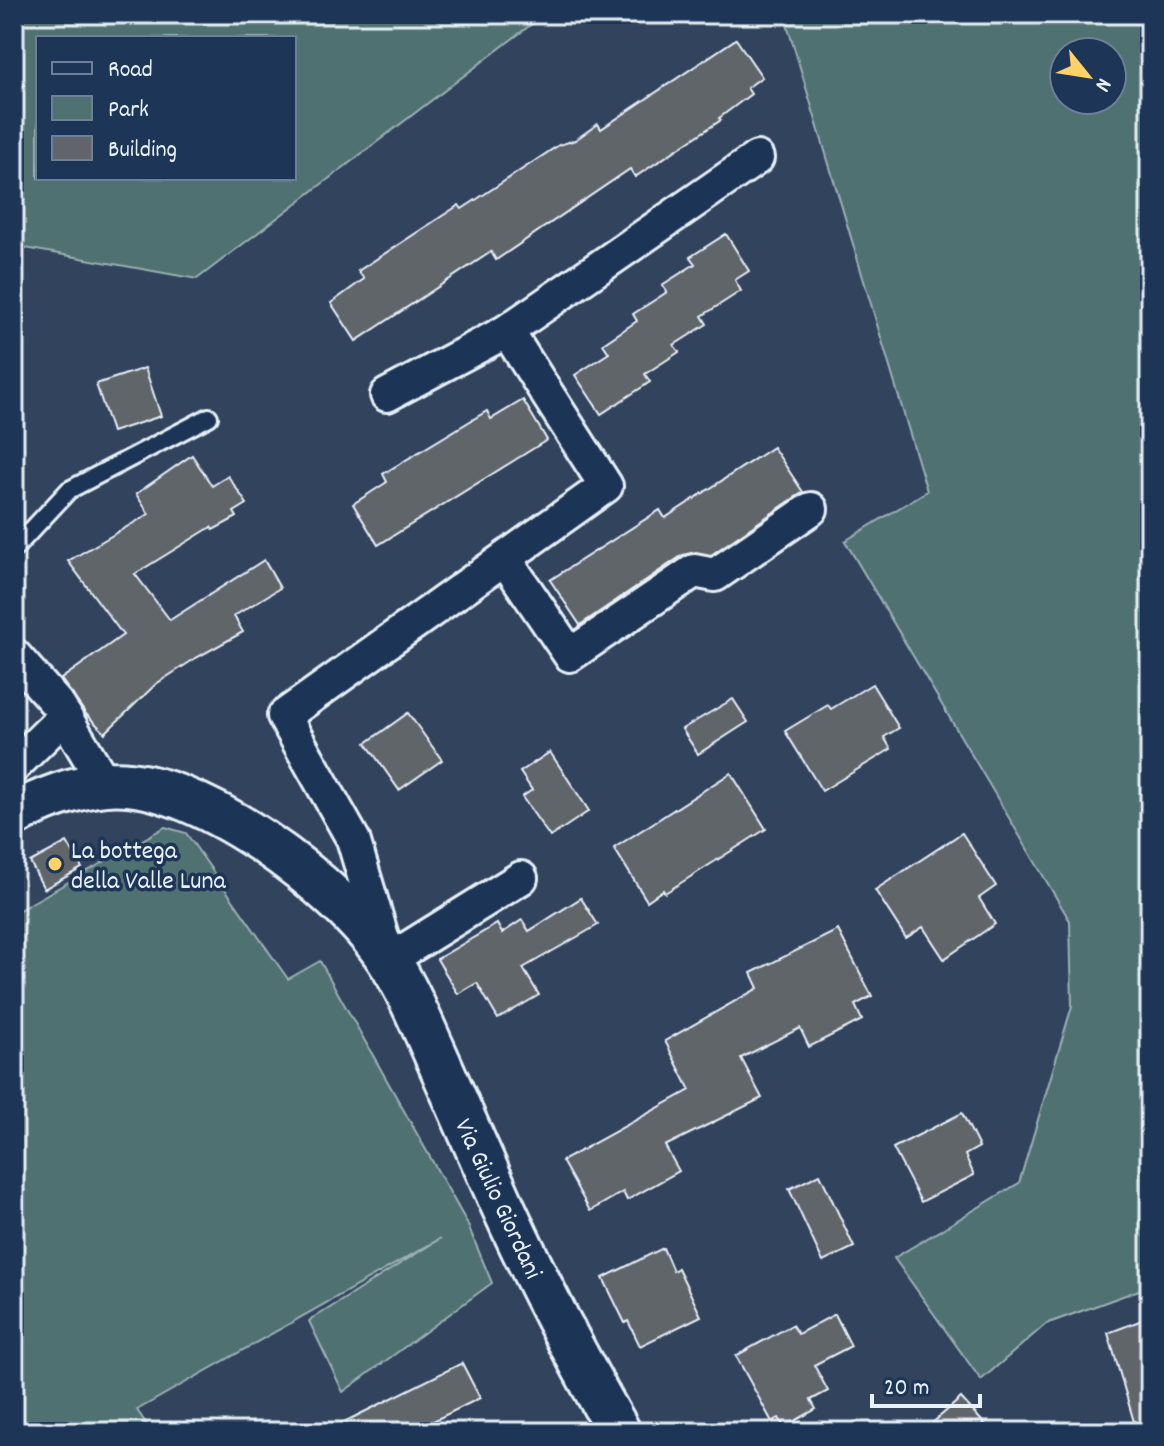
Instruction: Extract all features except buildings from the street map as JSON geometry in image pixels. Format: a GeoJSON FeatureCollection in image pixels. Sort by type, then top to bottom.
{"type":"FeatureCollection","features":[{"type":"Feature","properties":{"kind":"street"},"geometry":{"type":"LineString","coordinates":[[387,395],[507,331],[757,158]]}},
{"type":"Feature","properties":{"kind":"street"},"geometry":{"type":"LineString","coordinates":[[507,331],[606,486],[505,559],[570,655],[694,571],[715,575],[811,509]]}},
{"type":"Feature","properties":{"kind":"street","name":"Via Giulio Giordani"},"geometry":{"type":"LineString","coordinates":[[389,960],[353,839],[284,716],[505,559]]}},
{"type":"Feature","properties":{"kind":"street"},"geometry":{"type":"LineString","coordinates":[[14,655],[58,705],[105,784]]}},
{"type":"Feature","properties":{"kind":"street"},"geometry":{"type":"LineString","coordinates":[[14,766],[65,716]]}},
{"type":"Feature","properties":{"kind":"street","name":"Via Giulio Giordani"},"geometry":{"type":"LineString","coordinates":[[14,815],[38,800],[105,784],[148,787],[199,805],[281,853],[335,897],[366,929],[389,960],[413,1003],[496,1192],[564,1334],[619,1432]]}},
{"type":"Feature","properties":{"kind":"street"},"geometry":{"type":"LineString","coordinates":[[335,897],[353,839]]}},
{"type":"Feature","properties":{"kind":"street"},"geometry":{"type":"LineString","coordinates":[[389,960],[521,878]]}},
{"type":"Feature","properties":{"kind":"lane"},"geometry":{"type":"LineString","coordinates":[[14,549],[69,490],[209,417]]}},
{"type":"Feature","properties":{"kind":"green space"},"geometry":{"type":"Polygon","coordinates":[[[14,14],[545,14],[197,279],[14,246],[14,14]]]}},
{"type":"Feature","properties":{"kind":"green space"},"geometry":{"type":"Polygon","coordinates":[[[784,14],[1150,14],[1150,1286],[1046,1324],[981,1380],[894,1258],[1019,1183],[1072,1006],[1070,921],[845,541],[927,491],[784,14]]]}},
{"type":"Feature","properties":{"kind":"green space"},"geometry":{"type":"Polygon","coordinates":[[[165,827],[186,833],[288,979],[320,961],[467,1223],[492,1283],[343,1392],[309,1321],[441,1238],[137,1410],[152,1432],[14,1432],[14,913],[165,827]]]}},
{"type":"Feature","properties":{"kind":"place","name":"La bottega della Valle Luna"},"geometry":{"type":"Point","coordinates":[55,864]}}]}
